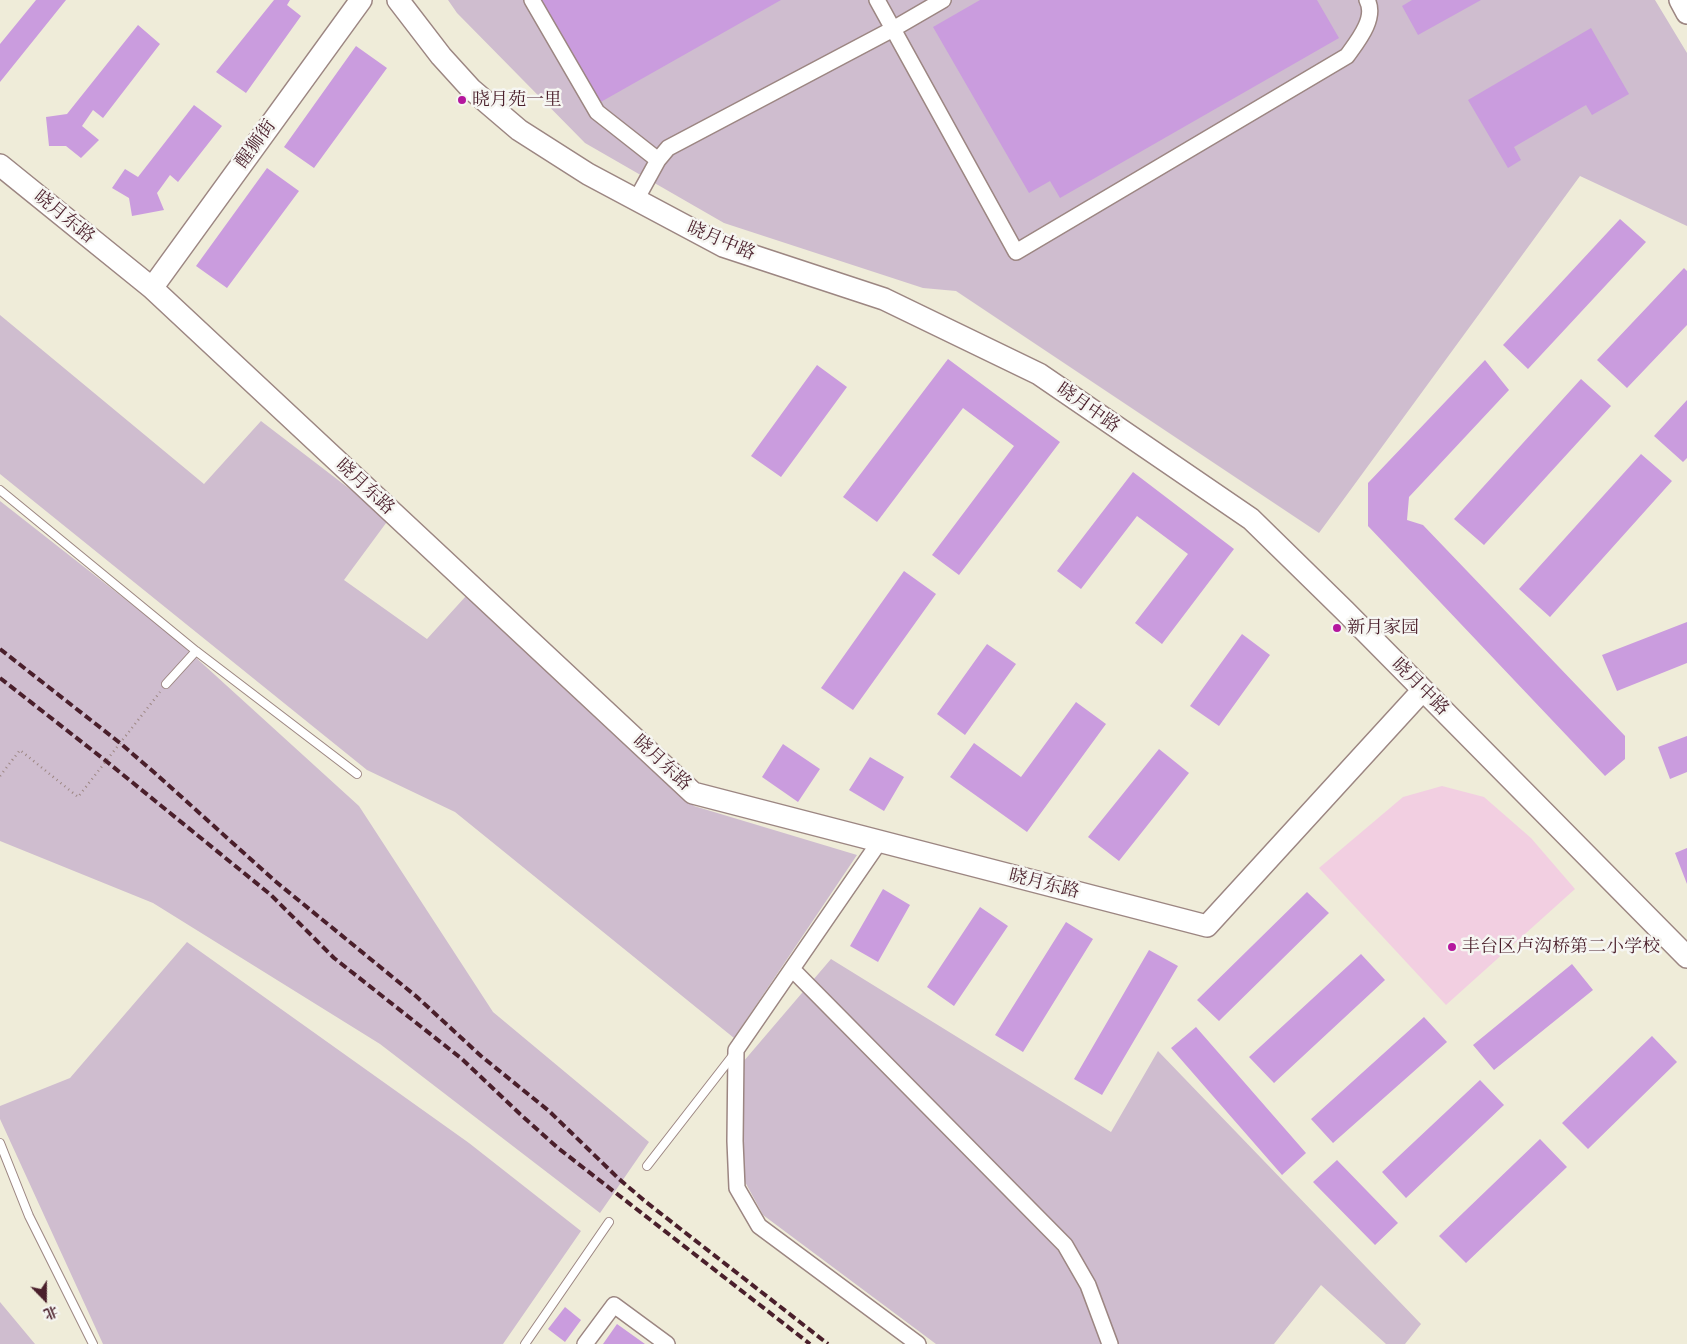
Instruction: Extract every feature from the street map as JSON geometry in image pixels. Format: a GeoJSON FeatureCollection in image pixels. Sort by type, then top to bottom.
{"type":"FeatureCollection","features":[{"type":"Feature","properties":{"kind":"street","name":"醒狮街"},"geometry":{"type":"LineString","coordinates":[[152,288],[361,0]]}},
{"type":"Feature","properties":{"kind":"street","name":"晓月中路"},"geometry":{"type":"LineString","coordinates":[[398,0],[447,63],[471,89],[512,124],[588,174],[723,246],[884,299],[1039,374],[1251,520],[1345,611],[1687,957]]}},
{"type":"Feature","properties":{"kind":"street"},"geometry":{"type":"LineString","coordinates":[[532,0],[597,112],[658,160]]}},
{"type":"Feature","properties":{"kind":"street"},"geometry":{"type":"LineString","coordinates":[[877,0],[1016,252],[1347,56],[1366,29],[1370,6],[1367,0]]}},
{"type":"Feature","properties":{"kind":"street"},"geometry":{"type":"LineString","coordinates":[[636,200],[658,160],[668,148],[893,29],[943,0]]}},
{"type":"Feature","properties":{"kind":"street"},"geometry":{"type":"LineString","coordinates":[[1680,0],[1687,13]]}},
{"type":"Feature","properties":{"kind":"street","name":"晓月东路"},"geometry":{"type":"LineString","coordinates":[[0,165],[152,288],[693,793],[1207,926],[1422,691]]}},
{"type":"Feature","properties":{"kind":"street"},"geometry":{"type":"LineString","coordinates":[[880,841],[736,1050],[734,1141],[737,1188],[759,1226],[918,1344]]}},
{"type":"Feature","properties":{"kind":"street"},"geometry":{"type":"LineString","coordinates":[[792,969],[1065,1245],[1088,1285],[1110,1344]]}},
{"type":"Feature","properties":{"kind":"street"},"geometry":{"type":"LineString","coordinates":[[585,1344],[614,1306],[667,1344]]}},
{"type":"Feature","properties":{"kind":"lane"},"geometry":{"type":"LineString","coordinates":[[0,490],[196,651],[357,774]]}},
{"type":"Feature","properties":{"kind":"lane"},"geometry":{"type":"LineString","coordinates":[[166,684],[196,651]]}},
{"type":"Feature","properties":{"kind":"lane"},"geometry":{"type":"LineString","coordinates":[[647,1166],[736,1050]]}},
{"type":"Feature","properties":{"kind":"lane"},"geometry":{"type":"LineString","coordinates":[[0,1143],[29,1216],[93,1344]]}},
{"type":"Feature","properties":{"kind":"lane"},"geometry":{"type":"LineString","coordinates":[[525,1344],[609,1222]]}},
{"type":"Feature","properties":{"kind":"path"},"geometry":{"type":"LineString","coordinates":[[0,776],[20,750],[78,797],[166,684]]}},
{"type":"Feature","properties":{"kind":"shaded area"},"geometry":{"type":"Polygon","coordinates":[[[448,0],[1655,0],[1687,53],[1687,226],[1580,176],[1319,533],[956,291],[923,288],[724,223],[585,143],[457,13],[448,0]]]}},
{"type":"Feature","properties":{"kind":"shaded area"},"geometry":{"type":"Polygon","coordinates":[[[0,315],[204,484],[261,421],[389,519],[344,580],[427,639],[466,596],[694,806],[857,855],[734,1038],[455,812],[367,770],[0,474],[0,315]]]}},
{"type":"Feature","properties":{"kind":"shaded area"},"geometry":{"type":"Polygon","coordinates":[[[0,501],[171,635],[359,806],[493,1012],[649,1142],[600,1213],[380,1044],[153,903],[0,841],[0,501]]]}},
{"type":"Feature","properties":{"kind":"shaded area","name":"丰台区卢沟桥第二小学校"},"geometry":{"type":"Polygon","coordinates":[[[1442,786],[1484,797],[1531,838],[1575,889],[1446,1005],[1319,868],[1403,797],[1442,786]]]}},
{"type":"Feature","properties":{"kind":"shaded area"},"geometry":{"type":"Polygon","coordinates":[[[187,942],[469,1143],[581,1231],[503,1344],[103,1344],[0,1119],[0,1106],[70,1078],[187,942]]]}},
{"type":"Feature","properties":{"kind":"shaded area"},"geometry":{"type":"Polygon","coordinates":[[[831,959],[1111,1132],[1158,1051],[1421,1324],[1405,1344],[1386,1344],[1321,1285],[1274,1344],[936,1344],[763,1215],[744,1180],[743,1062],[831,959]]]}},
{"type":"Feature","properties":{"kind":"shaded area"},"geometry":{"type":"Polygon","coordinates":[[[0,1302],[35,1344],[0,1344],[0,1302]]]}},
{"type":"Feature","properties":{"kind":"building"},"geometry":{"type":"Polygon","coordinates":[[[36,0],[66,0],[0,82],[0,44],[36,0]]]}},
{"type":"Feature","properties":{"kind":"building"},"geometry":{"type":"Polygon","coordinates":[[[274,0],[290,0],[287,5],[301,16],[246,93],[216,72],[274,0]]]}},
{"type":"Feature","properties":{"kind":"building"},"geometry":{"type":"Polygon","coordinates":[[[541,0],[781,0],[599,103],[541,0]]]}},
{"type":"Feature","properties":{"kind":"building"},"geometry":{"type":"Polygon","coordinates":[[[980,0],[1317,0],[1339,38],[1060,198],[1050,181],[1029,193],[933,27],[980,0]]]}},
{"type":"Feature","properties":{"kind":"building"},"geometry":{"type":"Polygon","coordinates":[[[1412,0],[1481,0],[1418,35],[1402,6],[1412,0]]]}},
{"type":"Feature","properties":{"kind":"building"},"geometry":{"type":"Polygon","coordinates":[[[138,25],[160,44],[103,118],[93,110],[82,126],[99,140],[81,158],[66,146],[49,146],[46,117],[67,114],[138,25]]]}},
{"type":"Feature","properties":{"kind":"building"},"geometry":{"type":"Polygon","coordinates":[[[1591,28],[1629,94],[1592,115],[1586,105],[1514,147],[1521,160],[1508,168],[1468,100],[1591,28]]]}},
{"type":"Feature","properties":{"kind":"building"},"geometry":{"type":"Polygon","coordinates":[[[356,46],[387,68],[314,168],[284,147],[356,46]]]}},
{"type":"Feature","properties":{"kind":"building"},"geometry":{"type":"Polygon","coordinates":[[[194,105],[222,126],[178,182],[170,175],[157,193],[164,210],[132,216],[129,198],[112,188],[125,169],[138,177],[194,105]]]}},
{"type":"Feature","properties":{"kind":"building"},"geometry":{"type":"Polygon","coordinates":[[[267,168],[299,191],[227,288],[196,266],[267,168]]]}},
{"type":"Feature","properties":{"kind":"building"},"geometry":{"type":"Polygon","coordinates":[[[1620,219],[1646,242],[1528,369],[1503,345],[1620,219]]]}},
{"type":"Feature","properties":{"kind":"building"},"geometry":{"type":"Polygon","coordinates":[[[1684,268],[1687,271],[1687,325],[1627,388],[1597,360],[1684,268]]]}},
{"type":"Feature","properties":{"kind":"building"},"geometry":{"type":"Polygon","coordinates":[[[948,359],[1060,442],[959,575],[932,555],[1014,446],[963,408],[877,522],[843,497],[948,359]]]}},
{"type":"Feature","properties":{"kind":"building"},"geometry":{"type":"Polygon","coordinates":[[[1485,360],[1509,390],[1409,497],[1407,520],[1423,525],[1625,736],[1625,759],[1605,776],[1368,526],[1368,483],[1485,360]]]}},
{"type":"Feature","properties":{"kind":"building"},"geometry":{"type":"Polygon","coordinates":[[[817,365],[847,387],[781,477],[751,456],[817,365]]]}},
{"type":"Feature","properties":{"kind":"building"},"geometry":{"type":"Polygon","coordinates":[[[1581,379],[1611,406],[1484,545],[1454,519],[1581,379]]]}},
{"type":"Feature","properties":{"kind":"building"},"geometry":{"type":"Polygon","coordinates":[[[1687,400],[1687,458],[1683,462],[1654,436],[1687,400]]]}},
{"type":"Feature","properties":{"kind":"building"},"geometry":{"type":"Polygon","coordinates":[[[1641,454],[1672,481],[1550,617],[1519,589],[1641,454]]]}},
{"type":"Feature","properties":{"kind":"building"},"geometry":{"type":"Polygon","coordinates":[[[1133,472],[1234,549],[1162,644],[1135,623],[1188,554],[1137,516],[1081,589],[1057,571],[1133,472]]]}},
{"type":"Feature","properties":{"kind":"building"},"geometry":{"type":"Polygon","coordinates":[[[904,571],[936,594],[853,710],[821,688],[904,571]]]}},
{"type":"Feature","properties":{"kind":"building"},"geometry":{"type":"Polygon","coordinates":[[[1687,622],[1687,663],[1617,691],[1602,655],[1687,622]]]}},
{"type":"Feature","properties":{"kind":"building"},"geometry":{"type":"Polygon","coordinates":[[[1242,634],[1270,655],[1219,726],[1190,706],[1242,634]]]}},
{"type":"Feature","properties":{"kind":"building"},"geometry":{"type":"Polygon","coordinates":[[[987,644],[1016,664],[965,735],[937,714],[987,644]]]}},
{"type":"Feature","properties":{"kind":"building"},"geometry":{"type":"Polygon","coordinates":[[[1076,702],[1106,724],[1027,832],[950,777],[974,743],[1021,777],[1076,702]]]}},
{"type":"Feature","properties":{"kind":"building"},"geometry":{"type":"Polygon","coordinates":[[[1687,736],[1687,772],[1670,779],[1658,747],[1687,736]]]}},
{"type":"Feature","properties":{"kind":"building"},"geometry":{"type":"Polygon","coordinates":[[[783,744],[820,769],[798,802],[762,777],[783,744]]]}},
{"type":"Feature","properties":{"kind":"building"},"geometry":{"type":"Polygon","coordinates":[[[1159,749],[1189,773],[1119,861],[1088,837],[1159,749]]]}},
{"type":"Feature","properties":{"kind":"building"},"geometry":{"type":"Polygon","coordinates":[[[870,757],[904,777],[884,811],[849,790],[870,757]]]}},
{"type":"Feature","properties":{"kind":"building"},"geometry":{"type":"Polygon","coordinates":[[[1687,848],[1687,884],[1675,853],[1687,848]]]}},
{"type":"Feature","properties":{"kind":"building"},"geometry":{"type":"Polygon","coordinates":[[[883,889],[910,905],[878,962],[850,946],[883,889]]]}},
{"type":"Feature","properties":{"kind":"building"},"geometry":{"type":"Polygon","coordinates":[[[1307,892],[1329,913],[1219,1021],[1197,1000],[1307,892]]]}},
{"type":"Feature","properties":{"kind":"building"},"geometry":{"type":"Polygon","coordinates":[[[980,907],[1008,926],[954,1006],[927,987],[980,907]]]}},
{"type":"Feature","properties":{"kind":"building"},"geometry":{"type":"Polygon","coordinates":[[[1066,922],[1093,939],[1023,1052],[995,1035],[1066,922]]]}},
{"type":"Feature","properties":{"kind":"building"},"geometry":{"type":"Polygon","coordinates":[[[1149,950],[1178,966],[1102,1095],[1074,1079],[1149,950]]]}},
{"type":"Feature","properties":{"kind":"building"},"geometry":{"type":"Polygon","coordinates":[[[1361,954],[1385,980],[1274,1083],[1249,1057],[1361,954]]]}},
{"type":"Feature","properties":{"kind":"building"},"geometry":{"type":"Polygon","coordinates":[[[1572,964],[1593,990],[1494,1070],[1473,1045],[1572,964]]]}},
{"type":"Feature","properties":{"kind":"building"},"geometry":{"type":"Polygon","coordinates":[[[1424,1017],[1447,1042],[1333,1143],[1311,1119],[1424,1017]]]}},
{"type":"Feature","properties":{"kind":"building"},"geometry":{"type":"Polygon","coordinates":[[[1196,1027],[1306,1153],[1282,1175],[1171,1048],[1196,1027]]]}},
{"type":"Feature","properties":{"kind":"building"},"geometry":{"type":"Polygon","coordinates":[[[1652,1036],[1677,1062],[1588,1149],[1562,1123],[1652,1036]]]}},
{"type":"Feature","properties":{"kind":"building"},"geometry":{"type":"Polygon","coordinates":[[[1480,1080],[1504,1105],[1406,1198],[1382,1172],[1480,1080]]]}},
{"type":"Feature","properties":{"kind":"building"},"geometry":{"type":"Polygon","coordinates":[[[1540,1139],[1567,1167],[1466,1263],[1439,1236],[1540,1139]]]}},
{"type":"Feature","properties":{"kind":"building"},"geometry":{"type":"Polygon","coordinates":[[[1337,1160],[1398,1223],[1375,1245],[1313,1182],[1337,1160]]]}},
{"type":"Feature","properties":{"kind":"building"},"geometry":{"type":"Polygon","coordinates":[[[565,1307],[581,1320],[565,1342],[548,1329],[565,1307]]]}},
{"type":"Feature","properties":{"kind":"building"},"geometry":{"type":"Polygon","coordinates":[[[617,1324],[645,1344],[603,1344],[617,1324]]]}},
{"type":"Feature","properties":{"kind":"railway"},"geometry":{"type":"LineString","coordinates":[[0,649],[120,743],[275,881],[417,997],[481,1056],[549,1111],[619,1179],[646,1202],[828,1344]]}},
{"type":"Feature","properties":{"kind":"railway"},"geometry":{"type":"LineString","coordinates":[[0,678],[271,895],[334,958],[462,1059],[558,1148],[810,1344]]}},
{"type":"Feature","properties":{"kind":"place","name":"晓月苑一里"},"geometry":{"type":"Point","coordinates":[462,100]}},
{"type":"Feature","properties":{"kind":"place","name":"新月家园"},"geometry":{"type":"Point","coordinates":[1337,628]}},
{"type":"Feature","properties":{"kind":"place","name":"丰台区卢沟桥第二小学校"},"geometry":{"type":"Point","coordinates":[1452,947]}}]}
